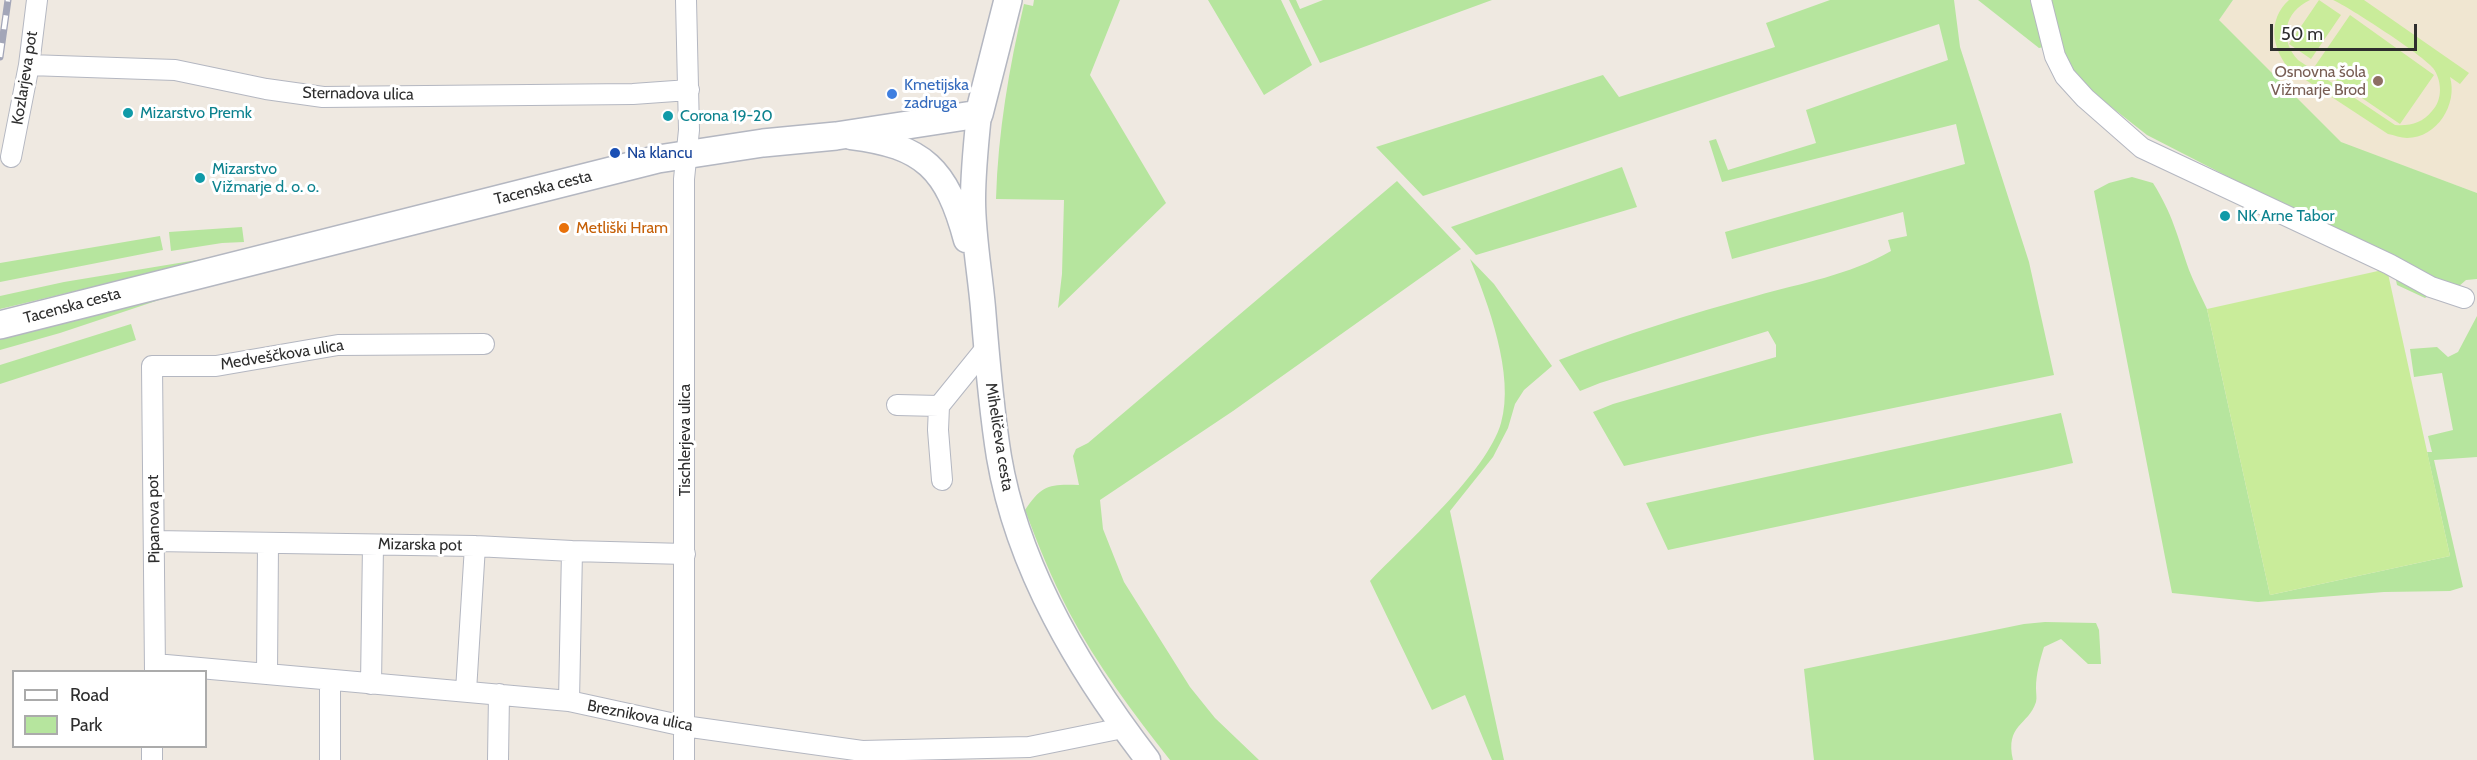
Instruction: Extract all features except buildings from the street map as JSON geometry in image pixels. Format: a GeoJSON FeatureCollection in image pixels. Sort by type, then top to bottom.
{"type":"FeatureCollection","features":[{"type":"Feature","properties":{"kind":"main road"},"geometry":{"type":"LineString","coordinates":[[979,114],[1008,0]]}},
{"type":"Feature","properties":{"kind":"main road","name":"Tacenska cesta"},"geometry":{"type":"LineString","coordinates":[[0,325],[686,154],[979,114]]}},
{"type":"Feature","properties":{"kind":"street","name":"Kozlarjeva pot"},"geometry":{"type":"LineString","coordinates":[[11,157],[30,65],[37,0]]}},
{"type":"Feature","properties":{"kind":"street","name":"Tischlerjeva ulica"},"geometry":{"type":"LineString","coordinates":[[684,760],[686,154],[689,130],[686,0]]}},
{"type":"Feature","properties":{"kind":"street"},"geometry":{"type":"LineString","coordinates":[[2041,0],[2055,56],[2065,76],[2085,98],[2142,148],[2389,264],[2431,287],[2464,298]]}},
{"type":"Feature","properties":{"kind":"street","name":"Sternadova ulica"},"geometry":{"type":"LineString","coordinates":[[30,65],[175,70],[266,89],[323,97],[633,94],[689,90]]}},
{"type":"Feature","properties":{"kind":"street","name":"Miheličeva cesta"},"geometry":{"type":"LineString","coordinates":[[979,114],[973,202],[986,348],[999,458],[1024,548],[1074,651],[1123,728],[1148,760]]}},
{"type":"Feature","properties":{"kind":"street"},"geometry":{"type":"LineString","coordinates":[[836,135],[900,147],[920,157],[933,169],[946,186],[955,204],[982,304]]}},
{"type":"Feature","properties":{"kind":"street","name":"Medveščkova ulica"},"geometry":{"type":"LineString","coordinates":[[152,366],[216,366],[338,345],[484,344]]}},
{"type":"Feature","properties":{"kind":"street"},"geometry":{"type":"LineString","coordinates":[[942,480],[938,430],[939,406],[986,348]]}},
{"type":"Feature","properties":{"kind":"street","name":"Pipanova pot"},"geometry":{"type":"LineString","coordinates":[[152,366],[155,668]]}},
{"type":"Feature","properties":{"kind":"street"},"geometry":{"type":"LineString","coordinates":[[897,405],[939,406]]}},
{"type":"Feature","properties":{"kind":"street","name":"Mizarska pot"},"geometry":{"type":"LineString","coordinates":[[154,541],[475,546],[685,554]]}},
{"type":"Feature","properties":{"kind":"street"},"geometry":{"type":"LineString","coordinates":[[267,674],[268,543]]}},
{"type":"Feature","properties":{"kind":"street"},"geometry":{"type":"LineString","coordinates":[[371,684],[373,544]]}},
{"type":"Feature","properties":{"kind":"street"},"geometry":{"type":"LineString","coordinates":[[466,691],[475,546]]}},
{"type":"Feature","properties":{"kind":"street"},"geometry":{"type":"LineString","coordinates":[[569,701],[572,551]]}},
{"type":"Feature","properties":{"kind":"street","name":"Breznikova ulica"},"geometry":{"type":"LineString","coordinates":[[155,668],[192,670]]}},
{"type":"Feature","properties":{"kind":"street","name":"Breznikova ulica"},"geometry":{"type":"LineString","coordinates":[[207,671],[569,701],[684,726],[862,755],[1029,754],[1123,728]]}},
{"type":"Feature","properties":{"kind":"street"},"geometry":{"type":"LineString","coordinates":[[330,680],[330,760]]}},
{"type":"Feature","properties":{"kind":"street"},"geometry":{"type":"LineString","coordinates":[[498,760],[499,694]]}},
{"type":"Feature","properties":{"kind":"shaded area","name":"Osnovna šola Vižmarje Brod"},"geometry":{"type":"Polygon","coordinates":[[[2233,0],[2477,0],[2477,193],[2341,143],[2218,20],[2233,0]]]}},
{"type":"Feature","properties":{"kind":"green space"},"geometry":{"type":"Polygon","coordinates":[[[1034,0],[1120,0],[1090,75],[1166,203],[1058,308],[1062,274],[1064,200],[996,199],[1005,100],[1014,52],[1024,4],[1033,6],[1034,0]]]}},
{"type":"Feature","properties":{"kind":"green space"},"geometry":{"type":"Polygon","coordinates":[[[1208,0],[1281,0],[1312,65],[1264,95],[1208,0]]]}},
{"type":"Feature","properties":{"kind":"green space"},"geometry":{"type":"Polygon","coordinates":[[[1289,0],[1296,0],[1300,9],[1323,0],[1492,0],[1320,63],[1289,0]]]}},
{"type":"Feature","properties":{"kind":"green space"},"geometry":{"type":"Polygon","coordinates":[[[1830,0],[1954,0],[1960,47],[2029,262],[2054,375],[1624,466],[1593,412],[1613,404],[1776,357],[1776,345],[1768,331],[1580,391],[1559,360],[1657,325],[1825,278],[1875,259],[1891,251],[1888,240],[1907,236],[1903,212],[1732,259],[1725,232],[1965,164],[1956,124],[1722,182],[1709,141],[1716,139],[1728,170],[1816,143],[1806,110],[1948,60],[1939,24],[1423,196],[1376,147],[1603,75],[1619,97],[1775,47],[1766,23],[1830,0]]]}},
{"type":"Feature","properties":{"kind":"green space"},"geometry":{"type":"Polygon","coordinates":[[[1978,0],[2032,0],[2044,47],[2039,48],[1978,0]]]}},
{"type":"Feature","properties":{"kind":"green space"},"geometry":{"type":"Polygon","coordinates":[[[2045,0],[2233,0],[2219,20],[2341,142],[2477,193],[2477,279],[2466,280],[2458,287],[2433,292],[2425,298],[2397,285],[2392,261],[2147,135],[2070,72],[2045,0]]]}},
{"type":"Feature","properties":{"kind":"green space"},"geometry":{"type":"Polygon","coordinates":[[[2289,0],[2310,0],[2294,11],[2287,27],[2288,43],[2298,60],[2395,125],[2420,121],[2436,106],[2440,96],[2440,84],[2436,73],[2427,62],[2402,43],[2333,0],[2364,0],[2469,73],[2460,84],[2450,77],[2451,98],[2443,118],[2436,126],[2428,132],[2407,138],[2388,134],[2289,69],[2283,61],[2274,34],[2277,16],[2289,0]]]}},
{"type":"Feature","properties":{"kind":"green space"},"geometry":{"type":"Polygon","coordinates":[[[2319,0],[2341,15],[2311,59],[2289,44],[2319,0]]]}},
{"type":"Feature","properties":{"kind":"green space"},"geometry":{"type":"Polygon","coordinates":[[[2350,15],[2434,75],[2400,124],[2315,66],[2350,15]]]}},
{"type":"Feature","properties":{"kind":"green space"},"geometry":{"type":"Polygon","coordinates":[[[1622,167],[1637,207],[1476,255],[1451,227],[1622,167]]]}},
{"type":"Feature","properties":{"kind":"green space"},"geometry":{"type":"Polygon","coordinates":[[[2132,177],[2153,183],[2160,194],[2174,225],[2191,275],[2207,309],[2270,595],[2450,556],[2427,452],[2432,452],[2428,436],[2453,430],[2442,373],[2414,377],[2410,349],[2437,347],[2448,357],[2458,352],[2477,316],[2477,457],[2434,460],[2463,587],[2450,591],[2384,592],[2258,602],[2172,593],[2094,191],[2109,183],[2132,177]]]}},
{"type":"Feature","properties":{"kind":"green space"},"geometry":{"type":"Polygon","coordinates":[[[1397,181],[1461,249],[1233,411],[1100,500],[1103,529],[1124,582],[1190,687],[1215,718],[1259,760],[1170,760],[1091,651],[1051,574],[1025,510],[1036,495],[1047,488],[1079,485],[1073,456],[1076,449],[1088,443],[1397,181]]]}},
{"type":"Feature","properties":{"kind":"green space"},"geometry":{"type":"Polygon","coordinates":[[[242,227],[244,242],[171,251],[169,232],[242,227]]]}},
{"type":"Feature","properties":{"kind":"green space"},"geometry":{"type":"Polygon","coordinates":[[[160,236],[163,250],[0,282],[0,263],[160,236]]]}},
{"type":"Feature","properties":{"kind":"green space"},"geometry":{"type":"Polygon","coordinates":[[[209,258],[0,309],[0,296],[64,282],[209,258]]]}},
{"type":"Feature","properties":{"kind":"green space"},"geometry":{"type":"Polygon","coordinates":[[[1470,259],[1494,284],[1552,366],[1524,390],[1515,404],[1508,428],[1493,457],[1450,511],[1504,760],[1492,760],[1465,695],[1432,710],[1370,581],[1463,484],[1480,463],[1501,423],[1505,383],[1498,340],[1470,259]]]}},
{"type":"Feature","properties":{"kind":"green space"},"geometry":{"type":"Polygon","coordinates":[[[2387,269],[2450,556],[2270,595],[2207,309],[2387,269]]]}},
{"type":"Feature","properties":{"kind":"green space"},"geometry":{"type":"Polygon","coordinates":[[[189,290],[60,333],[0,350],[0,336],[189,290]]]}},
{"type":"Feature","properties":{"kind":"green space"},"geometry":{"type":"Polygon","coordinates":[[[131,324],[136,340],[0,384],[0,365],[131,324]]]}},
{"type":"Feature","properties":{"kind":"green space"},"geometry":{"type":"Polygon","coordinates":[[[2061,413],[2073,463],[2047,469],[1668,550],[1646,503],[2061,413]]]}},
{"type":"Feature","properties":{"kind":"green space"},"geometry":{"type":"Polygon","coordinates":[[[2096,623],[2099,630],[2101,664],[2088,664],[2061,639],[2044,647],[2037,678],[2036,702],[2028,716],[2018,726],[2012,739],[2013,760],[1814,760],[1804,669],[2024,624],[2096,623]]]}},
{"type":"Feature","properties":{"kind":"railway"},"geometry":{"type":"LineString","coordinates":[[0,57],[8,0]]}},
{"type":"Feature","properties":{"kind":"place","name":"Osnovna šola Vižmarje Brod"},"geometry":{"type":"Point","coordinates":[2378,81]}},
{"type":"Feature","properties":{"kind":"place","name":"Kmetijska zadruga"},"geometry":{"type":"Point","coordinates":[892,94]}},
{"type":"Feature","properties":{"kind":"place","name":"Mizarstvo Premk"},"geometry":{"type":"Point","coordinates":[128,113]}},
{"type":"Feature","properties":{"kind":"place","name":"Corona 19-20"},"geometry":{"type":"Point","coordinates":[668,116]}},
{"type":"Feature","properties":{"kind":"place","name":"Na klancu"},"geometry":{"type":"Point","coordinates":[615,153]}},
{"type":"Feature","properties":{"kind":"place","name":"Mizarstvo Vižmarje d. o. o."},"geometry":{"type":"Point","coordinates":[200,178]}},
{"type":"Feature","properties":{"kind":"place","name":"NK Arne Tabor"},"geometry":{"type":"Point","coordinates":[2225,216]}},
{"type":"Feature","properties":{"kind":"place","name":"Metliški Hram"},"geometry":{"type":"Point","coordinates":[564,228]}}]}
